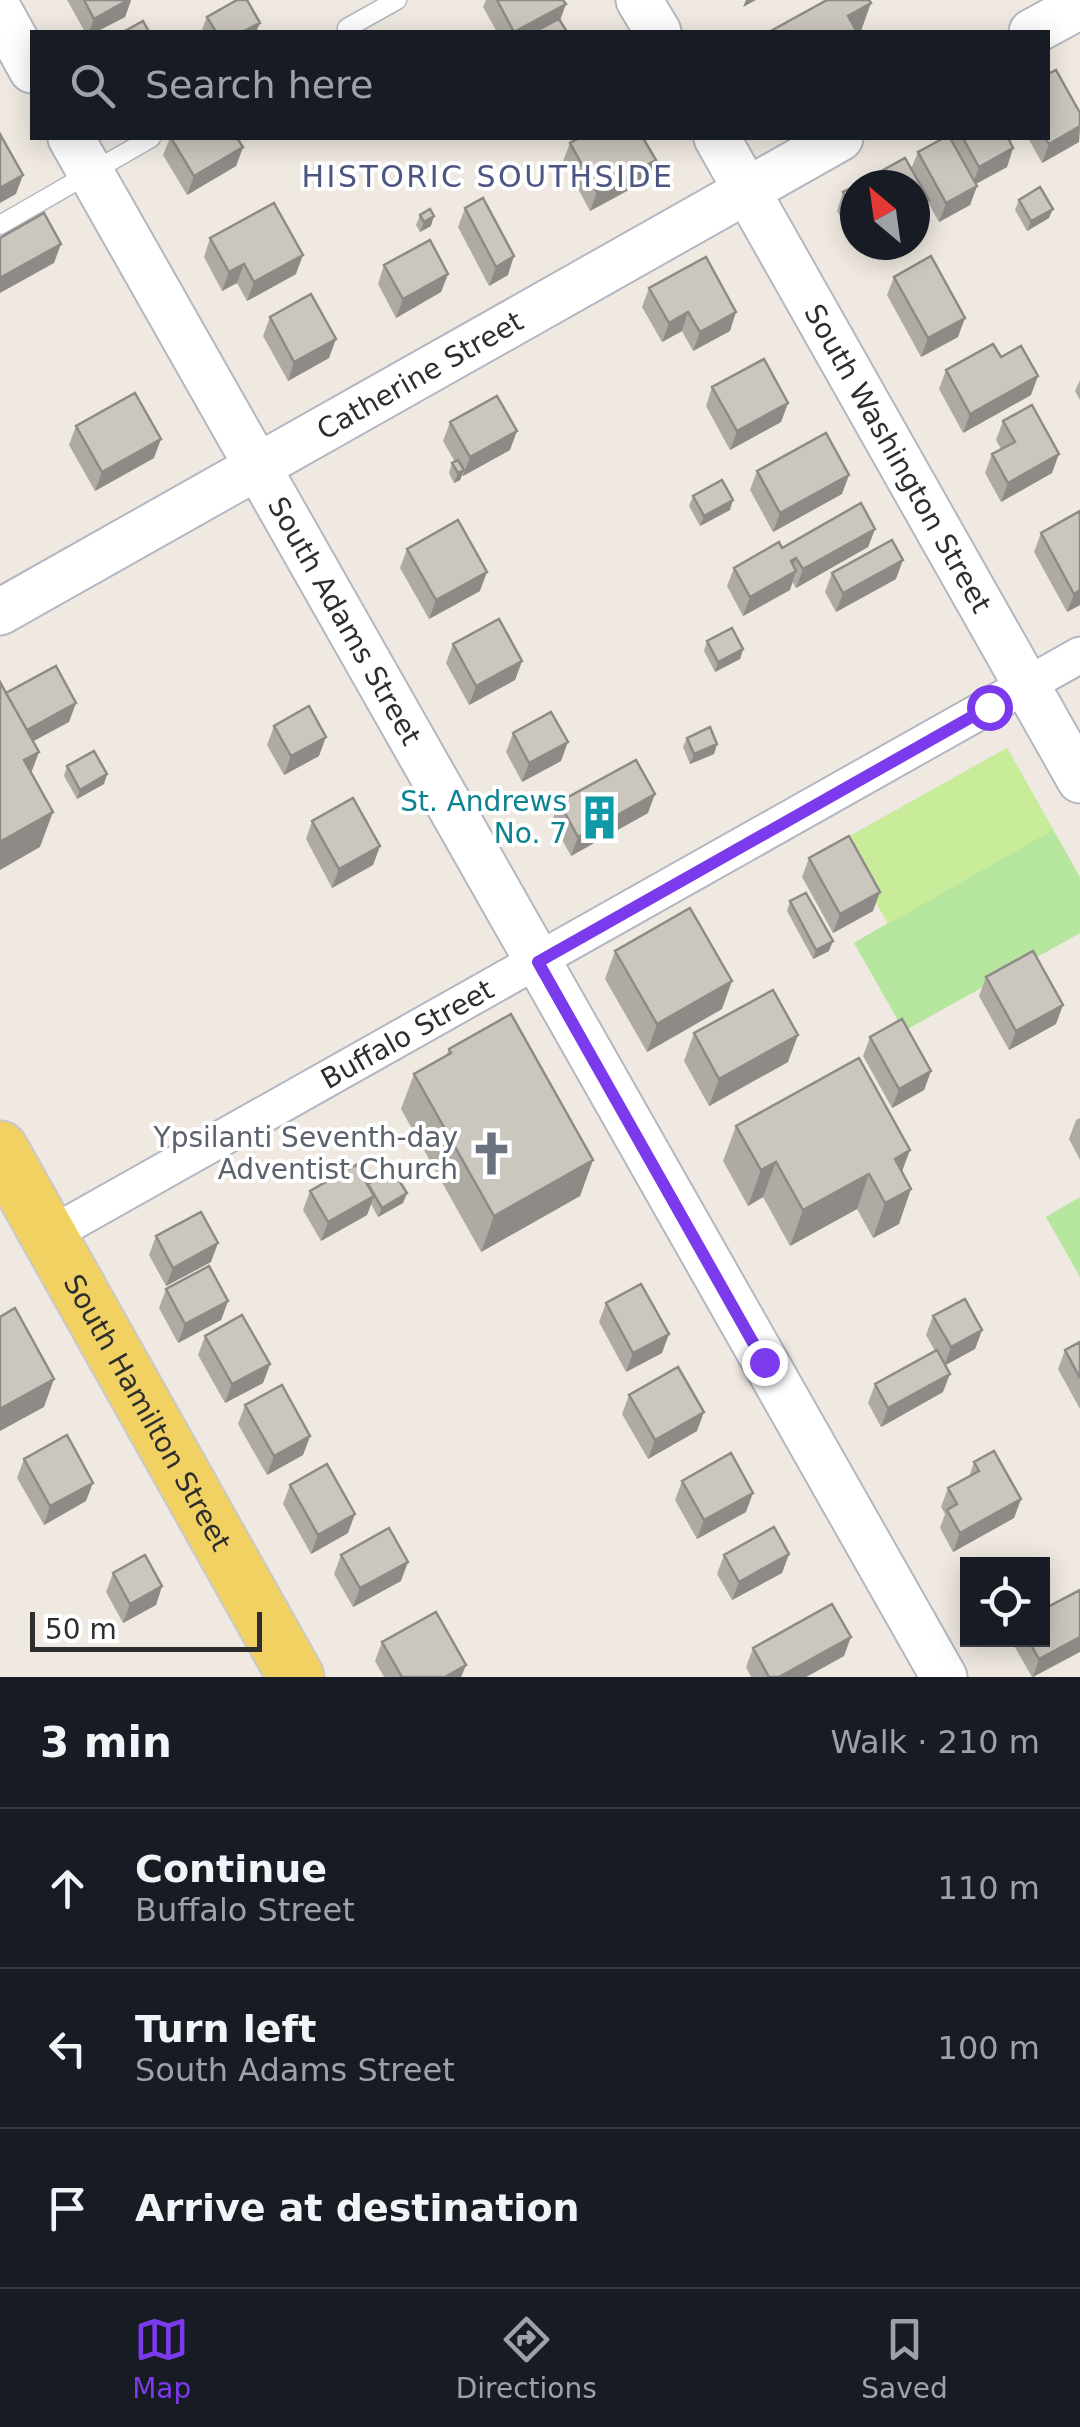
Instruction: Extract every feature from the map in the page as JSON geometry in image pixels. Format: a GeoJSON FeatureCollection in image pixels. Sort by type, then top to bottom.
{"type":"FeatureCollection","features":[{"type":"Feature","properties":{"kind":"main road","name":"South Hamilton Street"},"geometry":{"type":"LineString","coordinates":[[0,1148],[296,1677]]}},
{"type":"Feature","properties":{"kind":"street"},"geometry":{"type":"LineString","coordinates":[[640,0],[657,30]]}},
{"type":"Feature","properties":{"kind":"street"},"geometry":{"type":"LineString","coordinates":[[1036,30],[1080,6]]}},
{"type":"Feature","properties":{"kind":"street"},"geometry":{"type":"LineString","coordinates":[[0,12],[30,66]]}},
{"type":"Feature","properties":{"kind":"street","name":"South Washington Street"},"geometry":{"type":"LineString","coordinates":[[717,140],[1080,780]]}},
{"type":"Feature","properties":{"kind":"street","name":"Catherine Street"},"geometry":{"type":"LineString","coordinates":[[0,612],[258,470],[836,140]]}},
{"type":"Feature","properties":{"kind":"street","name":"South Adams Street"},"geometry":{"type":"LineString","coordinates":[[81,155],[944,1677]]}},
{"type":"Feature","properties":{"kind":"street","name":"Buffalo Street"},"geometry":{"type":"LineString","coordinates":[[48,1236],[1080,655]]}},
{"type":"Feature","properties":{"kind":"lane"},"geometry":{"type":"LineString","coordinates":[[347,28],[398,0]]}},
{"type":"Feature","properties":{"kind":"lane"},"geometry":{"type":"LineString","coordinates":[[0,226],[81,155],[143,140]]}},
{"type":"Feature","properties":{"kind":"green space"},"geometry":{"type":"Polygon","coordinates":[[[1007,748],[1080,877],[1080,933],[904,1031],[854,943],[888,923],[841,841],[1007,748]]]}},
{"type":"Feature","properties":{"kind":"green space"},"geometry":{"type":"Polygon","coordinates":[[[1007,748],[1053,830],[888,924],[841,841],[1007,748]]]}},
{"type":"Feature","properties":{"kind":"green space"},"geometry":{"type":"Polygon","coordinates":[[[1080,1197],[1080,1277],[1046,1217],[1080,1197]]]}},
{"type":"Feature","properties":{"kind":"building"},"geometry":{"type":"Polygon","coordinates":[[[84,0],[128,0],[94,19],[84,0]]]}},
{"type":"Feature","properties":{"kind":"building"},"geometry":{"type":"Polygon","coordinates":[[[237,0],[247,0],[260,23],[246,30],[215,30],[207,17],[237,0]]]}},
{"type":"Feature","properties":{"kind":"building"},"geometry":{"type":"Polygon","coordinates":[[[497,0],[563,0],[566,4],[518,30],[513,30],[497,0]]]}},
{"type":"Feature","properties":{"kind":"building"},"geometry":{"type":"Polygon","coordinates":[[[827,0],[871,3],[848,16],[856,30],[773,30],[827,0]]]}},
{"type":"Feature","properties":{"kind":"building"},"geometry":{"type":"Polygon","coordinates":[[[559,19],[566,30],[538,30],[559,19]]]}},
{"type":"Feature","properties":{"kind":"building"},"geometry":{"type":"Polygon","coordinates":[[[143,21],[148,30],[127,30],[143,21]]]}},
{"type":"Feature","properties":{"kind":"building"},"geometry":{"type":"Polygon","coordinates":[[[1056,70],[1080,113],[1080,126],[1049,144],[1046,140],[1050,140],[1050,73],[1056,70]]]}},
{"type":"Feature","properties":{"kind":"building"},"geometry":{"type":"Polygon","coordinates":[[[0,134],[23,175],[0,188],[0,134]]]}},
{"type":"Feature","properties":{"kind":"building"},"geometry":{"type":"Polygon","coordinates":[[[172,140],[238,140],[243,147],[194,176],[172,140]]]}},
{"type":"Feature","properties":{"kind":"building"},"geometry":{"type":"Polygon","coordinates":[[[644,140],[656,160],[597,192],[570,143],[644,140]]]}},
{"type":"Feature","properties":{"kind":"building"},"geometry":{"type":"Polygon","coordinates":[[[940,140],[951,140],[977,186],[946,203],[918,152],[940,140]]]}},
{"type":"Feature","properties":{"kind":"building"},"geometry":{"type":"Polygon","coordinates":[[[964,140],[1009,140],[1013,148],[979,167],[964,140]]]}},
{"type":"Feature","properties":{"kind":"building"},"geometry":{"type":"Polygon","coordinates":[[[905,158],[912,170],[883,170],[905,158]]]}},
{"type":"Feature","properties":{"kind":"building"},"geometry":{"type":"Polygon","coordinates":[[[1040,187],[1053,209],[1031,221],[1019,200],[1040,187]]]}},
{"type":"Feature","properties":{"kind":"building"},"geometry":{"type":"Polygon","coordinates":[[[483,198],[514,256],[496,267],[465,208],[483,198]]]}},
{"type":"Feature","properties":{"kind":"building"},"geometry":{"type":"Polygon","coordinates":[[[274,203],[303,255],[254,282],[244,264],[229,272],[210,238],[274,203]]]}},
{"type":"Feature","properties":{"kind":"building"},"geometry":{"type":"Polygon","coordinates":[[[430,209],[434,216],[424,222],[420,215],[430,209]]]}},
{"type":"Feature","properties":{"kind":"building"},"geometry":{"type":"Polygon","coordinates":[[[44,213],[61,244],[0,278],[0,238],[44,213]]]}},
{"type":"Feature","properties":{"kind":"building"},"geometry":{"type":"Polygon","coordinates":[[[430,240],[448,274],[403,299],[384,265],[430,240]]]}},
{"type":"Feature","properties":{"kind":"building"},"geometry":{"type":"Polygon","coordinates":[[[706,257],[736,312],[700,332],[688,312],[669,323],[649,288],[706,257]]]}},
{"type":"Feature","properties":{"kind":"building"},"geometry":{"type":"Polygon","coordinates":[[[930,257],[965,318],[928,338],[894,277],[930,257]]]}},
{"type":"Feature","properties":{"kind":"building"},"geometry":{"type":"Polygon","coordinates":[[[311,294],[336,339],[294,362],[270,317],[311,294]]]}},
{"type":"Feature","properties":{"kind":"building"},"geometry":{"type":"Polygon","coordinates":[[[993,344],[1001,357],[1021,346],[1038,376],[970,414],[946,370],[993,344]]]}},
{"type":"Feature","properties":{"kind":"building"},"geometry":{"type":"Polygon","coordinates":[[[764,359],[788,403],[737,431],[712,387],[764,359]]]}},
{"type":"Feature","properties":{"kind":"building"},"geometry":{"type":"Polygon","coordinates":[[[135,393],[161,439],[102,472],[76,426],[135,393]]]}},
{"type":"Feature","properties":{"kind":"building"},"geometry":{"type":"Polygon","coordinates":[[[497,396],[517,431],[470,457],[450,422],[497,396]]]}},
{"type":"Feature","properties":{"kind":"building"},"geometry":{"type":"Polygon","coordinates":[[[1032,405],[1059,454],[1008,483],[992,454],[1015,442],[1003,421],[1032,405]]]}},
{"type":"Feature","properties":{"kind":"building"},"geometry":{"type":"Polygon","coordinates":[[[826,433],[849,475],[780,513],[757,471],[826,433]]]}},
{"type":"Feature","properties":{"kind":"building"},"geometry":{"type":"Polygon","coordinates":[[[458,460],[464,470],[458,473],[452,463],[458,460]]]}},
{"type":"Feature","properties":{"kind":"building"},"geometry":{"type":"Polygon","coordinates":[[[722,480],[733,500],[704,516],[693,496],[722,480]]]}},
{"type":"Feature","properties":{"kind":"building"},"geometry":{"type":"Polygon","coordinates":[[[861,503],[875,529],[803,569],[796,558],[791,561],[796,571],[750,597],[734,568],[779,542],[782,548],[861,503]]]}},
{"type":"Feature","properties":{"kind":"building"},"geometry":{"type":"Polygon","coordinates":[[[1080,511],[1080,590],[1074,594],[1041,533],[1080,511]]]}},
{"type":"Feature","properties":{"kind":"building"},"geometry":{"type":"Polygon","coordinates":[[[458,520],[487,572],[436,600],[407,549],[458,520]]]}},
{"type":"Feature","properties":{"kind":"building"},"geometry":{"type":"Polygon","coordinates":[[[892,540],[903,560],[843,593],[832,573],[892,540]]]}},
{"type":"Feature","properties":{"kind":"building"},"geometry":{"type":"Polygon","coordinates":[[[499,619],[522,661],[476,686],[453,644],[499,619]]]}},
{"type":"Feature","properties":{"kind":"building"},"geometry":{"type":"Polygon","coordinates":[[[732,628],[743,649],[718,662],[707,641],[732,628]]]}},
{"type":"Feature","properties":{"kind":"building"},"geometry":{"type":"Polygon","coordinates":[[[56,666],[76,703],[27,730],[6,693],[56,666]]]}},
{"type":"Feature","properties":{"kind":"building"},"geometry":{"type":"Polygon","coordinates":[[[0,682],[39,752],[24,760],[53,812],[0,842],[0,682]]]}},
{"type":"Feature","properties":{"kind":"building"},"geometry":{"type":"Polygon","coordinates":[[[309,706],[326,737],[291,756],[274,726],[309,706]]]}},
{"type":"Feature","properties":{"kind":"building"},"geometry":{"type":"Polygon","coordinates":[[[551,712],[568,742],[529,763],[513,733],[551,712]]]}},
{"type":"Feature","properties":{"kind":"building"},"geometry":{"type":"Polygon","coordinates":[[[710,727],[717,744],[694,754],[687,738],[710,727]]]}},
{"type":"Feature","properties":{"kind":"building"},"geometry":{"type":"Polygon","coordinates":[[[94,751],[107,774],[80,790],[67,766],[94,751]]]}},
{"type":"Feature","properties":{"kind":"building"},"geometry":{"type":"Polygon","coordinates":[[[636,760],[655,794],[578,837],[559,802],[636,760]]]}},
{"type":"Feature","properties":{"kind":"building"},"geometry":{"type":"Polygon","coordinates":[[[353,798],[380,846],[339,869],[312,821],[353,798]]]}},
{"type":"Feature","properties":{"kind":"building"},"geometry":{"type":"Polygon","coordinates":[[[849,836],[880,892],[840,914],[809,858],[849,836]]]}},
{"type":"Feature","properties":{"kind":"building"},"geometry":{"type":"Polygon","coordinates":[[[806,893],[833,941],[816,950],[790,901],[806,893]]]}},
{"type":"Feature","properties":{"kind":"building"},"geometry":{"type":"Polygon","coordinates":[[[690,908],[732,981],[657,1024],[615,951],[690,908]]]}},
{"type":"Feature","properties":{"kind":"building"},"geometry":{"type":"Polygon","coordinates":[[[1033,951],[1063,1005],[1016,1031],[986,977],[1033,951]]]}},
{"type":"Feature","properties":{"kind":"building"},"geometry":{"type":"Polygon","coordinates":[[[773,990],[798,1035],[719,1079],[694,1033],[773,990]]]}},
{"type":"Feature","properties":{"kind":"building","name":"Ypsilanti Seventh-day Adventist Church"},"geometry":{"type":"Polygon","coordinates":[[[511,1014],[593,1160],[494,1216],[414,1074],[511,1014]]]}},
{"type":"Feature","properties":{"kind":"building"},"geometry":{"type":"Polygon","coordinates":[[[902,1019],[931,1071],[899,1089],[870,1037],[902,1019]]]}},
{"type":"Feature","properties":{"kind":"building"},"geometry":{"type":"Polygon","coordinates":[[[859,1058],[910,1150],[895,1159],[911,1189],[885,1203],[869,1174],[803,1210],[776,1162],[761,1170],[736,1126],[859,1058]]]}},
{"type":"Feature","properties":{"kind":"building"},"geometry":{"type":"Polygon","coordinates":[[[356,1165],[374,1196],[328,1222],[310,1191],[356,1165]]]}},
{"type":"Feature","properties":{"kind":"building"},"geometry":{"type":"Polygon","coordinates":[[[392,1169],[407,1193],[382,1208],[368,1184],[392,1169]]]}},
{"type":"Feature","properties":{"kind":"building"},"geometry":{"type":"Polygon","coordinates":[[[201,1212],[218,1243],[173,1268],[156,1236],[201,1212]]]}},
{"type":"Feature","properties":{"kind":"building"},"geometry":{"type":"Polygon","coordinates":[[[209,1266],[228,1301],[185,1324],[166,1289],[209,1266]]]}},
{"type":"Feature","properties":{"kind":"building"},"geometry":{"type":"Polygon","coordinates":[[[641,1284],[669,1334],[633,1353],[606,1303],[641,1284]]]}},
{"type":"Feature","properties":{"kind":"building"},"geometry":{"type":"Polygon","coordinates":[[[965,1299],[982,1330],[951,1347],[933,1316],[965,1299]]]}},
{"type":"Feature","properties":{"kind":"building"},"geometry":{"type":"Polygon","coordinates":[[[15,1308],[54,1379],[0,1409],[0,1317],[15,1308]]]}},
{"type":"Feature","properties":{"kind":"building"},"geometry":{"type":"Polygon","coordinates":[[[242,1315],[270,1364],[232,1384],[205,1336],[242,1315]]]}},
{"type":"Feature","properties":{"kind":"building"},"geometry":{"type":"Polygon","coordinates":[[[1080,1342],[1080,1378],[1065,1350],[1080,1342]]]}},
{"type":"Feature","properties":{"kind":"building"},"geometry":{"type":"Polygon","coordinates":[[[937,1350],[950,1374],[888,1408],[875,1384],[937,1350]]]}},
{"type":"Feature","properties":{"kind":"building"},"geometry":{"type":"Polygon","coordinates":[[[678,1367],[704,1412],[655,1440],[629,1395],[678,1367]]]}},
{"type":"Feature","properties":{"kind":"building"},"geometry":{"type":"Polygon","coordinates":[[[282,1385],[310,1436],[274,1456],[245,1405],[282,1385]]]}},
{"type":"Feature","properties":{"kind":"building"},"geometry":{"type":"Polygon","coordinates":[[[67,1435],[93,1483],[50,1506],[24,1459],[67,1435]]]}},
{"type":"Feature","properties":{"kind":"building"},"geometry":{"type":"Polygon","coordinates":[[[994,1451],[1021,1499],[960,1533],[947,1510],[957,1504],[948,1488],[979,1471],[974,1462],[994,1451]]]}},
{"type":"Feature","properties":{"kind":"building"},"geometry":{"type":"Polygon","coordinates":[[[731,1453],[753,1493],[704,1520],[682,1481],[731,1453]]]}},
{"type":"Feature","properties":{"kind":"building"},"geometry":{"type":"Polygon","coordinates":[[[327,1464],[355,1514],[318,1535],[290,1485],[327,1464]]]}},
{"type":"Feature","properties":{"kind":"building"},"geometry":{"type":"Polygon","coordinates":[[[774,1527],[789,1554],[739,1582],[724,1555],[774,1527]]]}},
{"type":"Feature","properties":{"kind":"building"},"geometry":{"type":"Polygon","coordinates":[[[389,1528],[408,1562],[360,1588],[341,1555],[389,1528]]]}},
{"type":"Feature","properties":{"kind":"building"},"geometry":{"type":"Polygon","coordinates":[[[145,1555],[162,1586],[130,1604],[113,1573],[145,1555]]]}},
{"type":"Feature","properties":{"kind":"building"},"geometry":{"type":"Polygon","coordinates":[[[1080,1590],[1080,1637],[1039,1659],[1032,1647],[1050,1647],[1050,1606],[1080,1590]]]}},
{"type":"Feature","properties":{"kind":"building"},"geometry":{"type":"Polygon","coordinates":[[[832,1604],[851,1637],[779,1677],[769,1677],[753,1648],[832,1604]]]}},
{"type":"Feature","properties":{"kind":"building"},"geometry":{"type":"Polygon","coordinates":[[[436,1612],[466,1665],[445,1677],[402,1677],[382,1642],[436,1612]]]}},
{"type":"Feature","properties":{"kind":"place","name":"St. Andrews No. 7"},"geometry":{"type":"Point","coordinates":[600,817]}},
{"type":"Feature","properties":{"kind":"place","name":"Ypsilanti Seventh-day Adventist Church"},"geometry":{"type":"Point","coordinates":[491,1153]}},
{"type":"Feature","properties":{"kind":"district","name":"HISTORIC SOUTHSIDE"},"geometry":{"type":"Point","coordinates":[488,176]}},
{"type":"Feature","properties":{"kind":"route"},"geometry":{"type":"LineString","coordinates":[[764,1362],[538,962],[989,707]]}}]}
